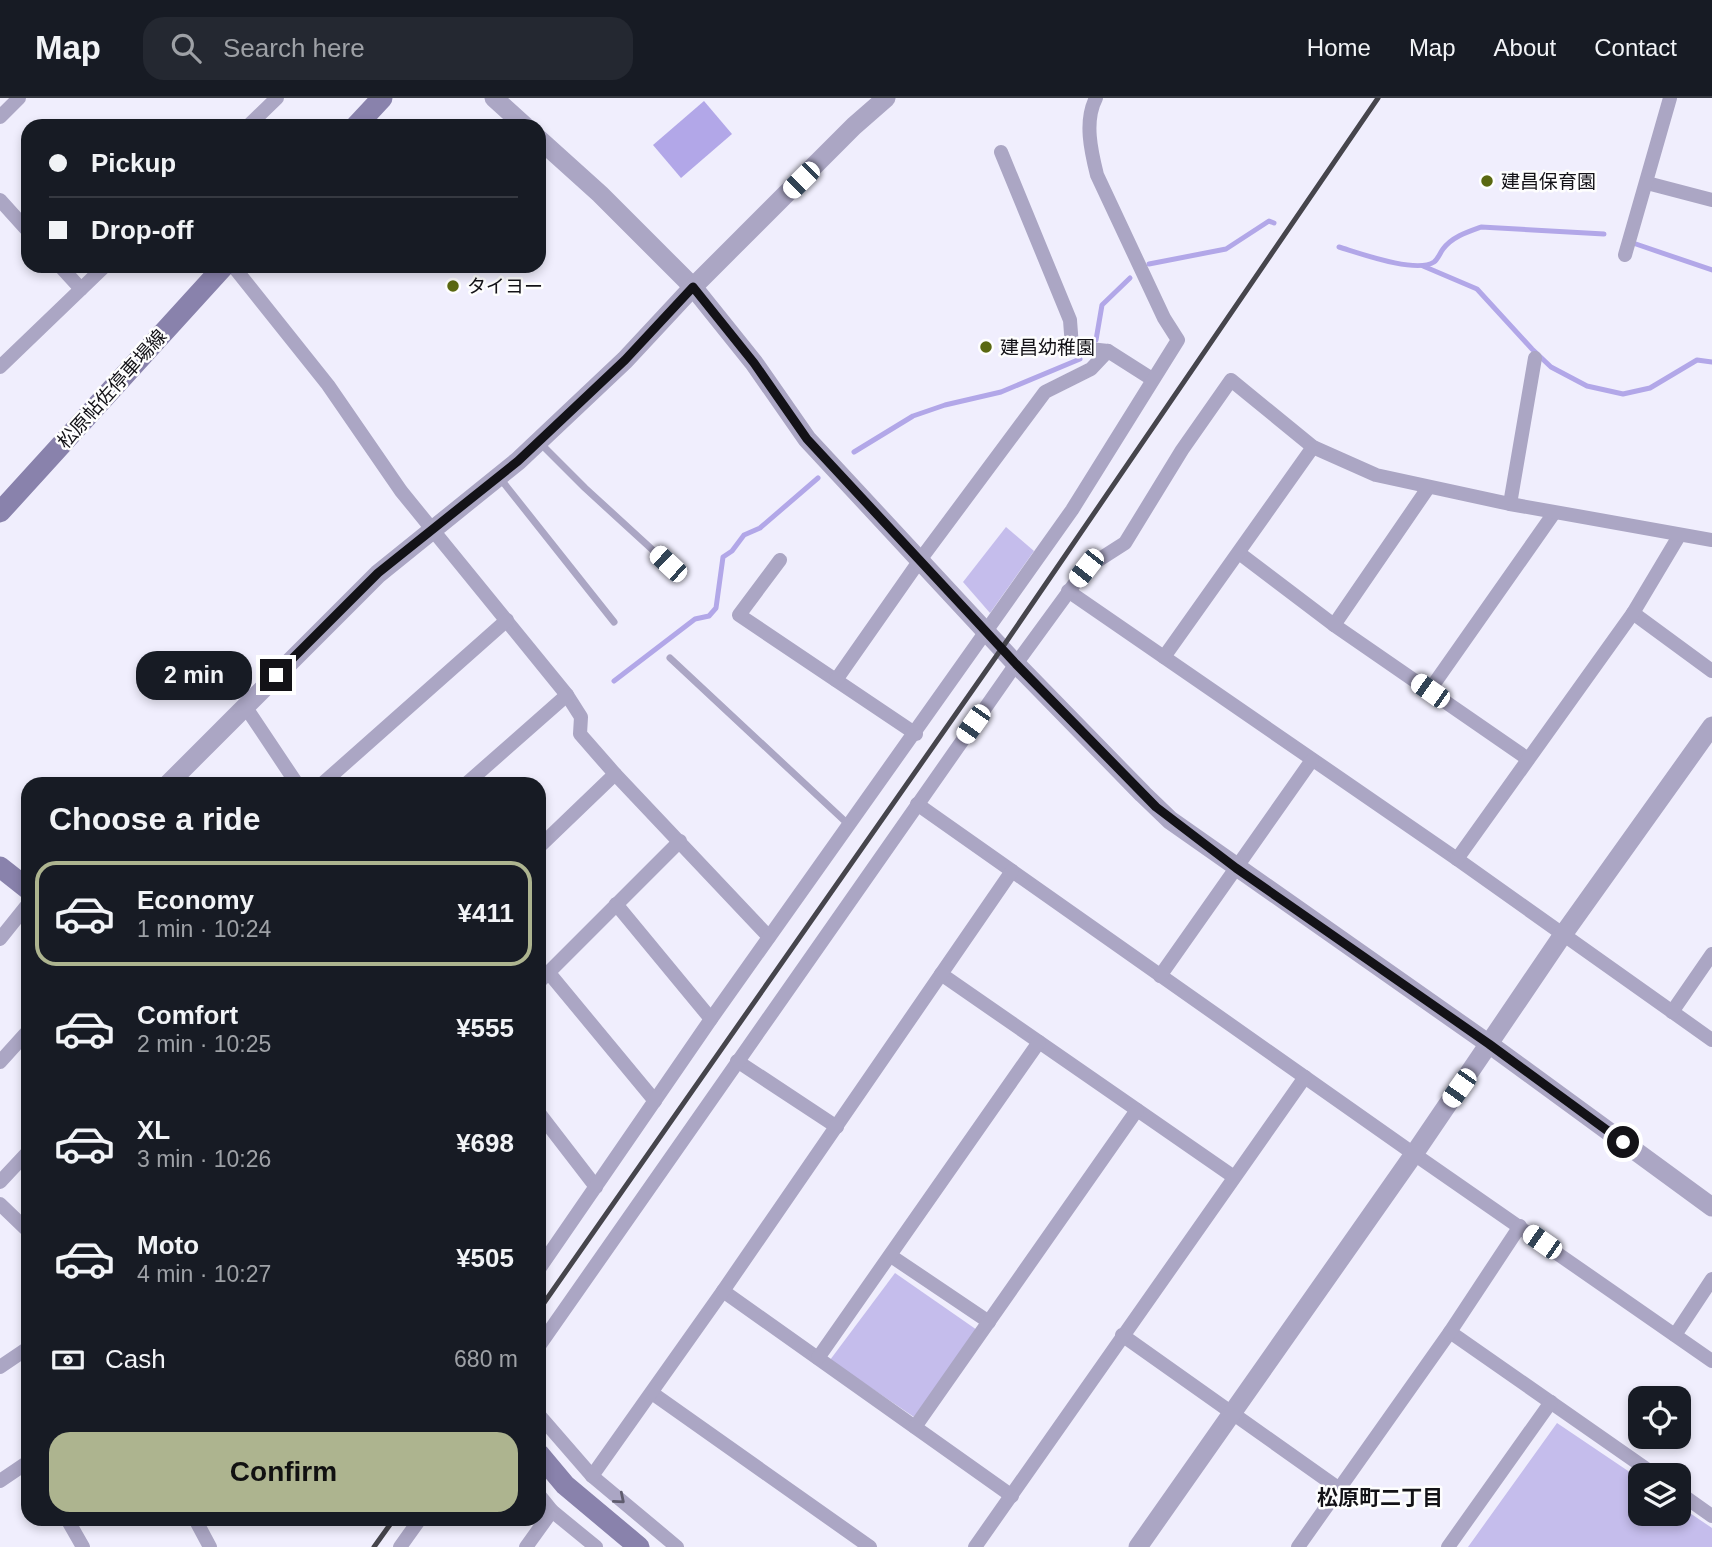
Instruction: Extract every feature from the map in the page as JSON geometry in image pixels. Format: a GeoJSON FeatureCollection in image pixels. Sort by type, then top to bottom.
{"type":"FeatureCollection","features":[{"type":"Feature","properties":{"kind":"main road"},"geometry":{"type":"LineString","coordinates":[[362,119],[382,98]]}},
{"type":"Feature","properties":{"kind":"main road","name":"松原帖佐停車場線"},"geometry":{"type":"LineString","coordinates":[[0,512],[218,273]]}},
{"type":"Feature","properties":{"kind":"main road"},"geometry":{"type":"LineString","coordinates":[[0,867],[21,884]]}},
{"type":"Feature","properties":{"kind":"main road"},"geometry":{"type":"LineString","coordinates":[[546,1462],[565,1485],[639,1547]]}},
{"type":"Feature","properties":{"kind":"street"},"geometry":{"type":"LineString","coordinates":[[0,117],[19,98]]}},
{"type":"Feature","properties":{"kind":"street"},"geometry":{"type":"LineString","coordinates":[[255,119],[277,98]]}},
{"type":"Feature","properties":{"kind":"street"},"geometry":{"type":"LineString","coordinates":[[494,98],[517,119]]}},
{"type":"Feature","properties":{"kind":"street"},"geometry":{"type":"LineString","coordinates":[[174,777],[378,573],[539,441],[625,360],[693,287],[886,98]]}},
{"type":"Feature","properties":{"kind":"street"},"geometry":{"type":"LineString","coordinates":[[546,1259],[711,1019],[916,734],[1072,510],[1178,340],[1164,318],[1097,175],[1091,151],[1090,124],[1091,107],[1096,98]]}},
{"type":"Feature","properties":{"kind":"street"},"geometry":{"type":"LineString","coordinates":[[1625,256],[1670,98]]}},
{"type":"Feature","properties":{"kind":"street"},"geometry":{"type":"LineString","coordinates":[[546,145],[600,194],[693,287],[754,363],[807,439],[1016,664],[1170,820],[1489,1044],[1712,1207]]}},
{"type":"Feature","properties":{"kind":"street"},"geometry":{"type":"LineString","coordinates":[[1001,152],[1070,320],[1072,347],[1108,351],[1153,379]]}},
{"type":"Feature","properties":{"kind":"street"},"geometry":{"type":"LineString","coordinates":[[1647,184],[1712,200]]}},
{"type":"Feature","properties":{"kind":"street"},"geometry":{"type":"LineString","coordinates":[[0,200],[21,223]]}},
{"type":"Feature","properties":{"kind":"street"},"geometry":{"type":"LineString","coordinates":[[66,273],[81,289]]}},
{"type":"Feature","properties":{"kind":"street"},"geometry":{"type":"LineString","coordinates":[[0,367],[97,273]]}},
{"type":"Feature","properties":{"kind":"street"},"geometry":{"type":"LineString","coordinates":[[239,273],[328,385],[401,491],[567,695],[581,717],[580,734],[769,937]]}},
{"type":"Feature","properties":{"kind":"street"},"geometry":{"type":"LineString","coordinates":[[836,680],[920,560],[1045,391],[1091,369],[1108,351]]}},
{"type":"Feature","properties":{"kind":"street"},"geometry":{"type":"LineString","coordinates":[[1510,504],[1535,358]]}},
{"type":"Feature","properties":{"kind":"street"},"geometry":{"type":"LineString","coordinates":[[546,1336],[916,804],[1068,591],[1086,568],[1125,543],[1182,450],[1231,380],[1313,447],[1376,475],[1555,513],[1712,540]]}},
{"type":"Feature","properties":{"kind":"street"},"geometry":{"type":"LineString","coordinates":[[1164,656],[1313,447]]}},
{"type":"Feature","properties":{"kind":"street"},"geometry":{"type":"LineString","coordinates":[[1334,625],[1429,488]]}},
{"type":"Feature","properties":{"kind":"street"},"geometry":{"type":"LineString","coordinates":[[1430,691],[1555,513]]}},
{"type":"Feature","properties":{"kind":"street"},"geometry":{"type":"LineString","coordinates":[[1457,859],[1633,613],[1679,536]]}},
{"type":"Feature","properties":{"kind":"street"},"geometry":{"type":"LineString","coordinates":[[1239,553],[1334,625],[1528,759]]}},
{"type":"Feature","properties":{"kind":"street"},"geometry":{"type":"LineString","coordinates":[[780,560],[739,615],[916,734]]}},
{"type":"Feature","properties":{"kind":"street"},"geometry":{"type":"LineString","coordinates":[[1068,591],[1457,859],[1712,1040]]}},
{"type":"Feature","properties":{"kind":"street"},"geometry":{"type":"LineString","coordinates":[[1633,613],[1712,671]]}},
{"type":"Feature","properties":{"kind":"street"},"geometry":{"type":"LineString","coordinates":[[330,777],[507,620]]}},
{"type":"Feature","properties":{"kind":"street"},"geometry":{"type":"LineString","coordinates":[[474,777],[567,695]]}},
{"type":"Feature","properties":{"kind":"street"},"geometry":{"type":"LineString","coordinates":[[245,706],[293,777]]}},
{"type":"Feature","properties":{"kind":"street"},"geometry":{"type":"LineString","coordinates":[[1138,1547],[1414,1154],[1562,936],[1712,726]]}},
{"type":"Feature","properties":{"kind":"street"},"geometry":{"type":"LineString","coordinates":[[1160,975],[1312,760]]}},
{"type":"Feature","properties":{"kind":"street"},"geometry":{"type":"LineString","coordinates":[[546,840],[615,774]]}},
{"type":"Feature","properties":{"kind":"street"},"geometry":{"type":"LineString","coordinates":[[916,804],[1712,1361]]}},
{"type":"Feature","properties":{"kind":"street"},"geometry":{"type":"LineString","coordinates":[[546,975],[680,841]]}},
{"type":"Feature","properties":{"kind":"street"},"geometry":{"type":"LineString","coordinates":[[592,1476],[837,1127],[1012,871]]}},
{"type":"Feature","properties":{"kind":"street"},"geometry":{"type":"LineString","coordinates":[[615,905],[711,1019]]}},
{"type":"Feature","properties":{"kind":"street"},"geometry":{"type":"LineString","coordinates":[[0,939],[21,913]]}},
{"type":"Feature","properties":{"kind":"street"},"geometry":{"type":"LineString","coordinates":[[1672,1012],[1712,954]]}},
{"type":"Feature","properties":{"kind":"street"},"geometry":{"type":"LineString","coordinates":[[941,974],[1234,1177]]}},
{"type":"Feature","properties":{"kind":"street"},"geometry":{"type":"LineString","coordinates":[[546,979],[655,1101]]}},
{"type":"Feature","properties":{"kind":"street"},"geometry":{"type":"LineString","coordinates":[[0,1062],[21,1039]]}},
{"type":"Feature","properties":{"kind":"street"},"geometry":{"type":"LineString","coordinates":[[818,1358],[1039,1042]]}},
{"type":"Feature","properties":{"kind":"street"},"geometry":{"type":"LineString","coordinates":[[737,1062],[837,1127]]}},
{"type":"Feature","properties":{"kind":"street"},"geometry":{"type":"LineString","coordinates":[[975,1547],[1304,1077]]}},
{"type":"Feature","properties":{"kind":"street"},"geometry":{"type":"LineString","coordinates":[[915,1427],[1138,1110]]}},
{"type":"Feature","properties":{"kind":"street"},"geometry":{"type":"LineString","coordinates":[[546,1122],[596,1187]]}},
{"type":"Feature","properties":{"kind":"street"},"geometry":{"type":"LineString","coordinates":[[0,1182],[21,1160]]}},
{"type":"Feature","properties":{"kind":"street"},"geometry":{"type":"LineString","coordinates":[[0,1204],[21,1224]]}},
{"type":"Feature","properties":{"kind":"street"},"geometry":{"type":"LineString","coordinates":[[1298,1547],[1450,1332],[1520,1227]]}},
{"type":"Feature","properties":{"kind":"street"},"geometry":{"type":"LineString","coordinates":[[891,1256],[989,1322]]}},
{"type":"Feature","properties":{"kind":"street"},"geometry":{"type":"LineString","coordinates":[[1675,1335],[1712,1279]]}},
{"type":"Feature","properties":{"kind":"street"},"geometry":{"type":"LineString","coordinates":[[723,1291],[1012,1496]]}},
{"type":"Feature","properties":{"kind":"street"},"geometry":{"type":"LineString","coordinates":[[1450,1332],[1638,1463]]}},
{"type":"Feature","properties":{"kind":"street"},"geometry":{"type":"LineString","coordinates":[[1122,1335],[1338,1488]]}},
{"type":"Feature","properties":{"kind":"street"},"geometry":{"type":"LineString","coordinates":[[0,1367],[21,1353]]}},
{"type":"Feature","properties":{"kind":"street"},"geometry":{"type":"LineString","coordinates":[[652,1393],[870,1547]]}},
{"type":"Feature","properties":{"kind":"street"},"geometry":{"type":"LineString","coordinates":[[1448,1547],[1551,1402]]}},
{"type":"Feature","properties":{"kind":"street"},"geometry":{"type":"LineString","coordinates":[[546,1423],[592,1476],[677,1547]]}},
{"type":"Feature","properties":{"kind":"street"},"geometry":{"type":"LineString","coordinates":[[3,1474],[21,1467]]}},
{"type":"Feature","properties":{"kind":"street"},"geometry":{"type":"LineString","coordinates":[[1691,1501],[1712,1516]]}},
{"type":"Feature","properties":{"kind":"street"},"geometry":{"type":"LineString","coordinates":[[546,1504],[596,1547]]}},
{"type":"Feature","properties":{"kind":"street"},"geometry":{"type":"LineString","coordinates":[[546,1519],[552,1511]]}},
{"type":"Feature","properties":{"kind":"street"},"geometry":{"type":"LineString","coordinates":[[71,1526],[83,1547]]}},
{"type":"Feature","properties":{"kind":"street"},"geometry":{"type":"LineString","coordinates":[[199,1526],[210,1547]]}},
{"type":"Feature","properties":{"kind":"street"},"geometry":{"type":"LineString","coordinates":[[400,1547],[415,1526]]}},
{"type":"Feature","properties":{"kind":"street"},"geometry":{"type":"LineString","coordinates":[[526,1547],[541,1526]]}},
{"type":"Feature","properties":{"kind":"lane"},"geometry":{"type":"LineString","coordinates":[[539,441],[585,488],[668,564]]}},
{"type":"Feature","properties":{"kind":"lane"},"geometry":{"type":"LineString","coordinates":[[498,476],[614,622]]}},
{"type":"Feature","properties":{"kind":"lane"},"geometry":{"type":"LineString","coordinates":[[670,658],[849,826]]}},
{"type":"Feature","properties":{"kind":"shaded area"},"geometry":{"type":"Polygon","coordinates":[[[704,101],[732,134],[681,178],[653,145],[704,101]]]}},
{"type":"Feature","properties":{"kind":"shaded area"},"geometry":{"type":"Polygon","coordinates":[[[1006,527],[1034,551],[990,613],[963,582],[1006,527]]]}},
{"type":"Feature","properties":{"kind":"shaded area"},"geometry":{"type":"Polygon","coordinates":[[[895,1273],[977,1330],[914,1417],[830,1360],[895,1273]]]}},
{"type":"Feature","properties":{"kind":"shaded area"},"geometry":{"type":"Polygon","coordinates":[[[1557,1423],[1628,1471],[1628,1526],[1691,1526],[1691,1514],[1712,1528],[1712,1547],[1468,1547],[1557,1423]]]}},
{"type":"Feature","properties":{"kind":"waterway"},"geometry":{"type":"LineString","coordinates":[[1149,264],[1226,249],[1269,221],[1274,223]]}},
{"type":"Feature","properties":{"kind":"waterway"},"geometry":{"type":"LineString","coordinates":[[1339,247],[1414,266],[1434,262],[1455,238],[1481,227],[1604,234]]}},
{"type":"Feature","properties":{"kind":"waterway"},"geometry":{"type":"LineString","coordinates":[[1633,243],[1712,270]]}},
{"type":"Feature","properties":{"kind":"waterway"},"geometry":{"type":"LineString","coordinates":[[1423,266],[1477,289],[1551,367],[1587,386],[1623,394],[1650,388],[1697,360],[1712,362]]}},
{"type":"Feature","properties":{"kind":"waterway"},"geometry":{"type":"LineString","coordinates":[[1096,340],[1102,305],[1130,278]]}},
{"type":"Feature","properties":{"kind":"waterway"},"geometry":{"type":"LineString","coordinates":[[854,452],[913,416],[945,405],[1001,392],[1080,359]]}},
{"type":"Feature","properties":{"kind":"waterway"},"geometry":{"type":"LineString","coordinates":[[614,681],[695,619],[709,616],[716,608],[723,557],[732,551],[744,535],[760,528],[818,478]]}},
{"type":"Feature","properties":{"kind":"railway"},"geometry":{"type":"LineString","coordinates":[[546,1300],[1002,648],[1378,98]]}},
{"type":"Feature","properties":{"kind":"railway"},"geometry":{"type":"LineString","coordinates":[[374,1547],[389,1526]]}},
{"type":"Feature","properties":{"kind":"place","name":"建昌保育園"},"geometry":{"type":"Point","coordinates":[1487,181]}},
{"type":"Feature","properties":{"kind":"place","name":"タイヨー"},"geometry":{"type":"Point","coordinates":[453,286]}},
{"type":"Feature","properties":{"kind":"place","name":"建昌幼稚園"},"geometry":{"type":"Point","coordinates":[986,347]}},
{"type":"Feature","properties":{"kind":"district","name":"松原町二丁目"},"geometry":{"type":"Point","coordinates":[1380,1497]}},
{"type":"Feature","properties":{"kind":"route"},"geometry":{"type":"LineString","coordinates":[[276,675],[378,573],[518,461],[625,360],[693,287],[754,363],[807,439],[1016,664],[1170,820],[1489,1044],[1623,1142]]}}]}
